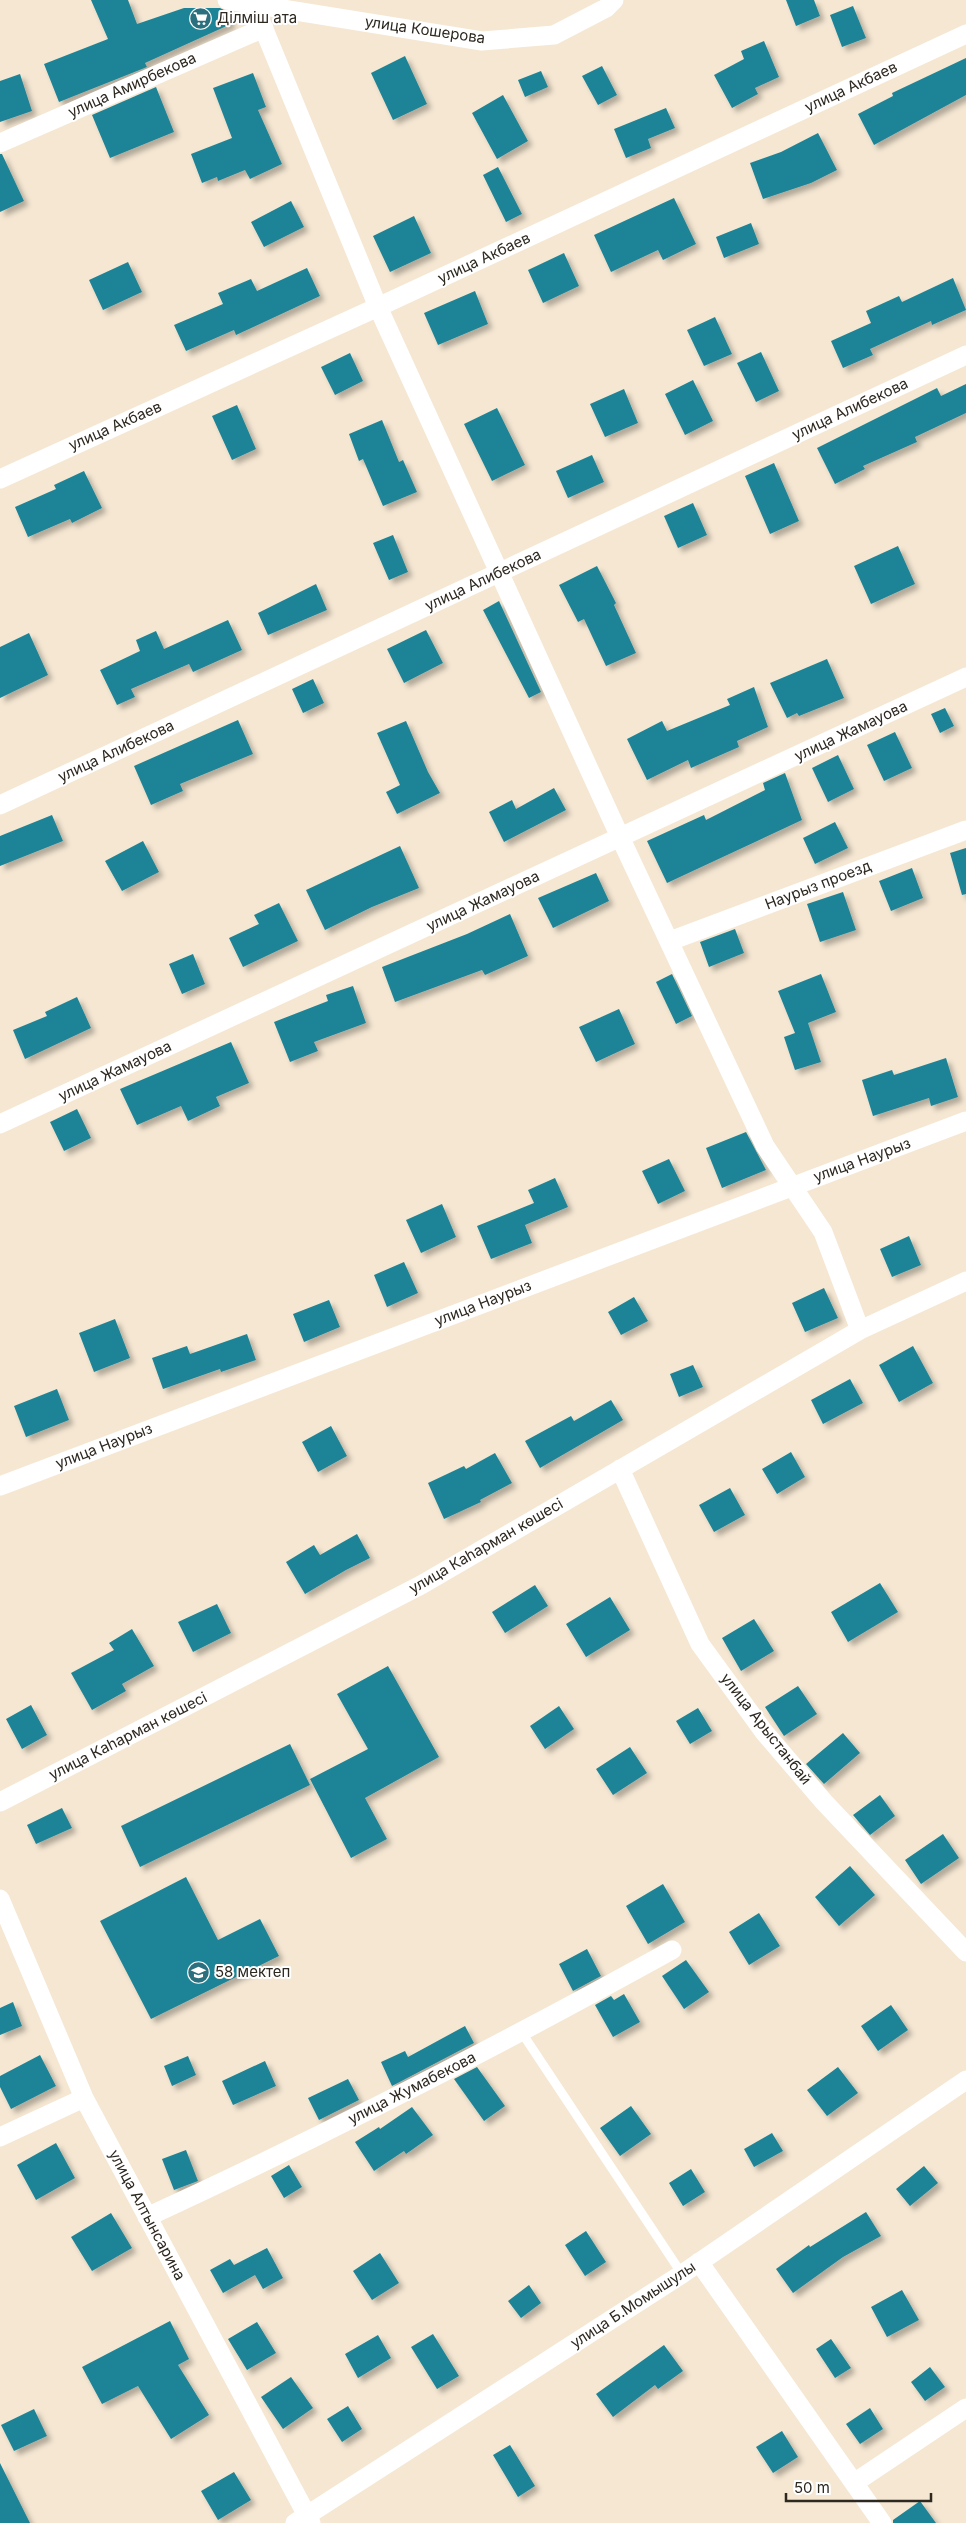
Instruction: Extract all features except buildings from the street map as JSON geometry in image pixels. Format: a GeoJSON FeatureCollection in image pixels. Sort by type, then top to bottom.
{"type":"FeatureCollection","features":[{"type":"Feature","properties":{"kind":"street","name":"улица Кошерова"},"geometry":{"type":"LineString","coordinates":[[227,0],[253,2],[482,41],[554,35],[606,8],[614,0]]}},
{"type":"Feature","properties":{"kind":"street"},"geometry":{"type":"LineString","coordinates":[[253,2],[378,307],[620,838],[765,1146],[822,1232],[860,1330]]}},
{"type":"Feature","properties":{"kind":"street","name":"улица Амирбекова"},"geometry":{"type":"LineString","coordinates":[[0,143],[264,28]]}},
{"type":"Feature","properties":{"kind":"street","name":"улица Акбаев"},"geometry":{"type":"LineString","coordinates":[[0,479],[378,307],[966,34]]}},
{"type":"Feature","properties":{"kind":"street","name":"улица Алибекова"},"geometry":{"type":"LineString","coordinates":[[0,804],[966,355]]}},
{"type":"Feature","properties":{"kind":"street","name":"улица Жамауова"},"geometry":{"type":"LineString","coordinates":[[0,1124],[966,677]]}},
{"type":"Feature","properties":{"kind":"street","name":"Наурыз проезд"},"geometry":{"type":"LineString","coordinates":[[670,941],[966,830]]}},
{"type":"Feature","properties":{"kind":"street","name":"улица Наурыз"},"geometry":{"type":"LineString","coordinates":[[0,1486],[966,1121]]}},
{"type":"Feature","properties":{"kind":"street","name":"улица Каһарман көшесі"},"geometry":{"type":"LineString","coordinates":[[0,1802],[421,1585],[860,1330],[966,1281]]}},
{"type":"Feature","properties":{"kind":"street","name":"улица Арыстанбай"},"geometry":{"type":"LineString","coordinates":[[620,1469],[700,1644],[764,1732],[818,1795],[966,1952]]}},
{"type":"Feature","properties":{"kind":"street","name":"улица Алтынсарина"},"geometry":{"type":"LineString","coordinates":[[0,1900],[84,2098],[148,2217],[304,2520]]}},
{"type":"Feature","properties":{"kind":"street","name":"улица Жумабекова"},"geometry":{"type":"LineString","coordinates":[[148,2217],[379,2106],[522,2033],[672,1950]]}},
{"type":"Feature","properties":{"kind":"street","name":"улица Б.Момышулы"},"geometry":{"type":"LineString","coordinates":[[304,2520],[682,2274],[966,2080]]}},
{"type":"Feature","properties":{"kind":"street"},"geometry":{"type":"LineString","coordinates":[[0,2137],[84,2098]]}},
{"type":"Feature","properties":{"kind":"street"},"geometry":{"type":"LineString","coordinates":[[700,2262],[882,2523]]}},
{"type":"Feature","properties":{"kind":"street"},"geometry":{"type":"LineString","coordinates":[[854,2483],[966,2408]]}},
{"type":"Feature","properties":{"kind":"lane"},"geometry":{"type":"LineString","coordinates":[[522,2033],[682,2274]]}},
{"type":"Feature","properties":{"kind":"place","name":"Ділміш ата"},"geometry":{"type":"Point","coordinates":[201,18]}},
{"type":"Feature","properties":{"kind":"place","name":"58 мектеп"},"geometry":{"type":"Point","coordinates":[199,1972]}}]}
